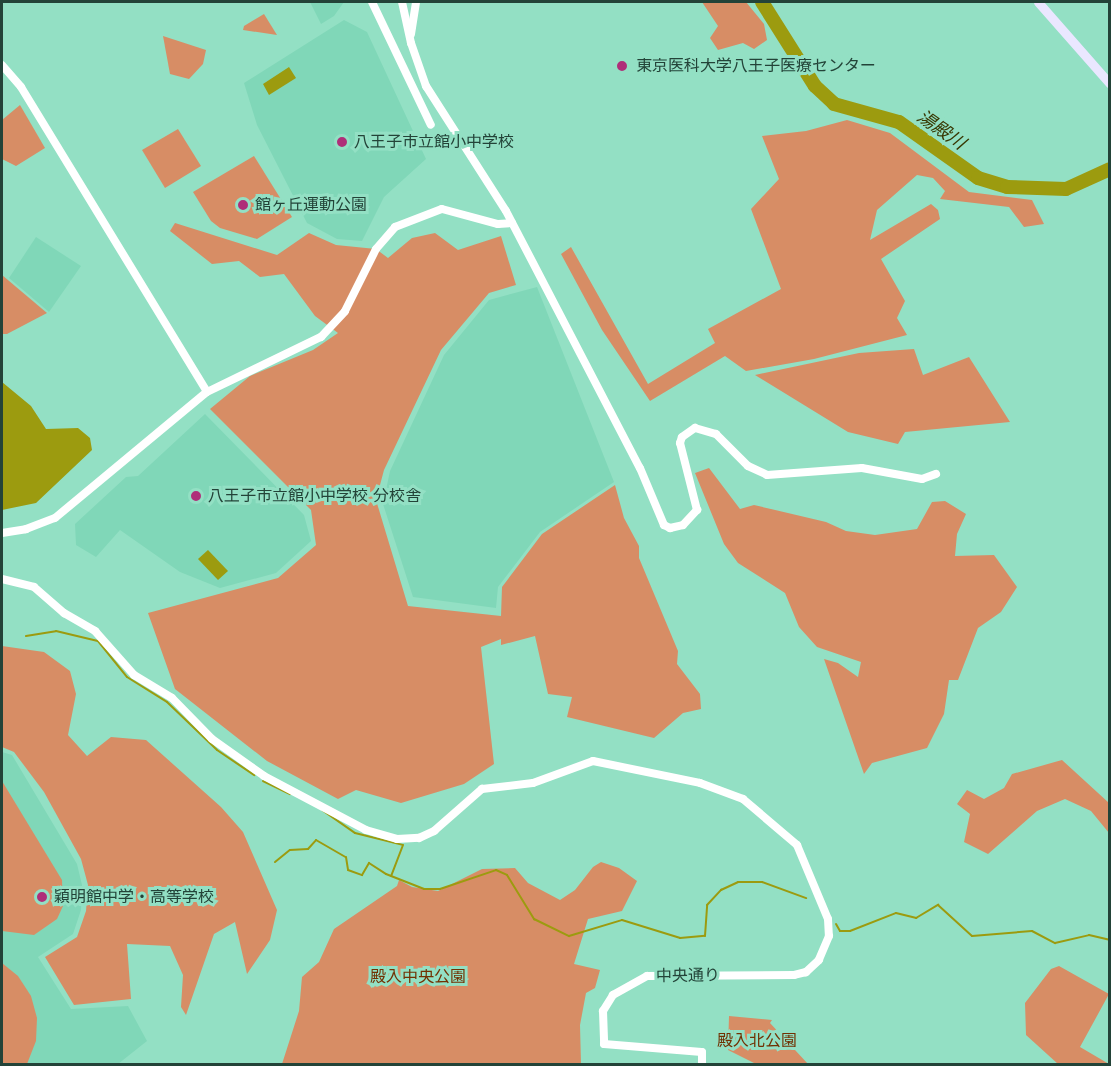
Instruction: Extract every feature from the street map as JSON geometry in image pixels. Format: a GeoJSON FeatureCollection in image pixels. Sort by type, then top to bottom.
{"type":"FeatureCollection","features":[{"type":"Feature","properties":{"kind":"main road"},"geometry":{"type":"LineString","coordinates":[[1038,2],[1110,84]]}},
{"type":"Feature","properties":{"kind":"street"},"geometry":{"type":"LineString","coordinates":[[372,2],[431,125]]}},
{"type":"Feature","properties":{"kind":"street"},"geometry":{"type":"LineString","coordinates":[[402,2],[411,43],[437,107],[512,223],[640,468],[661,519],[670,528],[690,521],[697,510],[680,443],[682,437],[695,428],[716,434],[748,466],[768,475],[862,468],[922,479],[936,474]]}},
{"type":"Feature","properties":{"kind":"street"},"geometry":{"type":"LineString","coordinates":[[411,43],[416,2]]}},
{"type":"Feature","properties":{"kind":"street"},"geometry":{"type":"LineString","coordinates":[[2,66],[28,98],[207,392]]}},
{"type":"Feature","properties":{"kind":"street"},"geometry":{"type":"LineString","coordinates":[[2,533],[35,526],[60,514],[207,392],[240,373],[300,350],[325,334],[351,303],[373,255],[395,227],[442,209],[498,224],[512,223]]}},
{"type":"Feature","properties":{"kind":"street","name":"中央通り"},"geometry":{"type":"LineString","coordinates":[[2,579],[34,587],[64,613],[95,631],[131,673],[172,698],[212,739],[259,773],[366,830],[397,839],[419,838],[439,828],[482,789],[533,783],[593,761],[616,763],[659,778],[700,783],[739,796],[797,845],[828,919],[829,936],[819,960],[806,972],[794,975],[647,976],[607,1000],[601,1035],[604,1044],[702,1052],[702,1065]]}},
{"type":"Feature","properties":{"kind":"shaded area"},"geometry":{"type":"Polygon","coordinates":[[[310,2],[344,2],[334,16],[321,24],[310,2]]]}},
{"type":"Feature","properties":{"kind":"shaded area","name":"八王子市立館小中学校"},"geometry":{"type":"Polygon","coordinates":[[[344,20],[367,32],[426,159],[384,197],[362,241],[337,239],[307,223],[257,125],[244,83],[344,20]]]}},
{"type":"Feature","properties":{"kind":"shaded area"},"geometry":{"type":"Polygon","coordinates":[[[289,67],[296,78],[269,95],[263,84],[289,67]]]}},
{"type":"Feature","properties":{"kind":"shaded area"},"geometry":{"type":"Polygon","coordinates":[[[36,237],[81,266],[49,312],[9,278],[36,237]]]}},
{"type":"Feature","properties":{"kind":"shaded area"},"geometry":{"type":"Polygon","coordinates":[[[537,287],[614,482],[540,532],[498,587],[496,608],[413,597],[383,504],[390,471],[444,355],[489,300],[537,287]]]}},
{"type":"Feature","properties":{"kind":"shaded area"},"geometry":{"type":"Polygon","coordinates":[[[2,382],[31,406],[46,429],[78,428],[90,438],[92,450],[36,503],[2,510],[2,382]]]}},
{"type":"Feature","properties":{"kind":"shaded area","name":"八王子市立館小中学校 分校舎"},"geometry":{"type":"Polygon","coordinates":[[[205,414],[304,515],[311,541],[276,573],[220,588],[180,572],[120,530],[96,557],[76,545],[75,524],[126,477],[138,476],[205,414]]]}},
{"type":"Feature","properties":{"kind":"shaded area"},"geometry":{"type":"Polygon","coordinates":[[[208,550],[228,571],[218,580],[198,559],[208,550]]]}},
{"type":"Feature","properties":{"kind":"shaded area","name":"穎明館中学・高等学校"},"geometry":{"type":"Polygon","coordinates":[[[2,752],[12,755],[77,864],[82,885],[81,910],[73,934],[38,957],[71,1009],[128,1006],[147,1041],[118,1064],[2,1064],[2,752]]]}},
{"type":"Feature","properties":{"kind":"green space"},"geometry":{"type":"Polygon","coordinates":[[[702,2],[746,2],[764,24],[767,40],[754,49],[743,43],[718,50],[710,38],[718,26],[702,2]]]}},
{"type":"Feature","properties":{"kind":"green space"},"geometry":{"type":"Polygon","coordinates":[[[264,14],[277,35],[243,30],[244,26],[264,14]]]}},
{"type":"Feature","properties":{"kind":"green space"},"geometry":{"type":"Polygon","coordinates":[[[163,36],[206,50],[203,64],[189,79],[170,74],[163,36]]]}},
{"type":"Feature","properties":{"kind":"green space"},"geometry":{"type":"Polygon","coordinates":[[[20,105],[45,148],[16,166],[2,159],[2,120],[20,105]]]}},
{"type":"Feature","properties":{"kind":"green space"},"geometry":{"type":"Polygon","coordinates":[[[847,120],[890,133],[969,192],[1032,200],[1044,224],[1024,227],[1009,207],[940,199],[945,191],[933,178],[917,175],[877,210],[870,240],[931,204],[938,210],[940,219],[881,259],[905,301],[897,318],[907,335],[814,359],[746,371],[725,356],[650,401],[602,330],[561,254],[571,247],[648,384],[715,343],[708,329],[781,289],[751,209],[779,179],[762,136],[806,131],[847,120]]]}},
{"type":"Feature","properties":{"kind":"green space"},"geometry":{"type":"Polygon","coordinates":[[[178,129],[201,166],[165,188],[142,150],[178,129]]]}},
{"type":"Feature","properties":{"kind":"green space","name":"館ヶ丘運動公園"},"geometry":{"type":"Polygon","coordinates":[[[254,156],[292,217],[257,239],[220,228],[211,221],[193,192],[254,156]]]}},
{"type":"Feature","properties":{"kind":"green space"},"geometry":{"type":"Polygon","coordinates":[[[175,223],[277,255],[309,233],[336,245],[376,249],[388,258],[412,238],[435,233],[458,250],[501,236],[516,285],[489,293],[441,350],[384,470],[376,500],[408,606],[501,616],[502,587],[542,534],[615,485],[624,518],[639,546],[639,558],[678,651],[677,664],[700,694],[701,709],[683,713],[654,738],[567,717],[572,697],[548,694],[535,636],[501,645],[501,639],[481,647],[494,764],[464,784],[401,803],[356,790],[338,799],[267,761],[175,689],[148,613],[278,578],[316,545],[311,510],[210,409],[250,376],[313,350],[338,333],[315,316],[284,274],[260,277],[239,261],[212,264],[170,231],[175,223]]]}},
{"type":"Feature","properties":{"kind":"green space"},"geometry":{"type":"Polygon","coordinates":[[[2,275],[47,313],[7,334],[2,334],[2,275]]]}},
{"type":"Feature","properties":{"kind":"green space"},"geometry":{"type":"Polygon","coordinates":[[[914,349],[923,375],[969,357],[1010,422],[905,432],[898,444],[848,432],[755,375],[859,353],[914,349]]]}},
{"type":"Feature","properties":{"kind":"green space"},"geometry":{"type":"Polygon","coordinates":[[[709,468],[740,509],[754,505],[826,522],[846,531],[875,535],[917,529],[932,502],[945,501],[966,514],[957,534],[955,556],[994,555],[1017,587],[1001,612],[978,628],[958,680],[949,680],[944,714],[927,748],[872,763],[864,774],[824,659],[838,663],[858,677],[861,662],[817,647],[799,627],[785,593],[738,563],[724,544],[695,473],[709,468]]]}},
{"type":"Feature","properties":{"kind":"green space"},"geometry":{"type":"Polygon","coordinates":[[[2,646],[44,652],[70,671],[76,694],[68,735],[87,756],[111,737],[146,740],[221,807],[243,832],[277,910],[270,940],[247,974],[235,922],[214,934],[186,1015],[181,1007],[183,975],[170,946],[127,944],[131,999],[74,1005],[45,957],[77,937],[86,911],[88,885],[81,859],[44,792],[14,752],[2,747],[2,646]]]}},
{"type":"Feature","properties":{"kind":"green space"},"geometry":{"type":"Polygon","coordinates":[[[1062,760],[1109,803],[1109,833],[1091,811],[1065,799],[1037,811],[988,854],[964,842],[970,814],[957,804],[967,790],[984,799],[1004,788],[1012,774],[1062,760]]]}},
{"type":"Feature","properties":{"kind":"green space"},"geometry":{"type":"Polygon","coordinates":[[[2,781],[62,880],[63,906],[57,919],[34,935],[2,931],[2,781]]]}},
{"type":"Feature","properties":{"kind":"green space","name":"殿入中央公園"},"geometry":{"type":"Polygon","coordinates":[[[601,862],[619,868],[637,881],[622,911],[588,919],[574,964],[600,970],[595,988],[586,993],[580,1025],[581,1064],[282,1064],[299,1011],[302,977],[319,962],[334,929],[397,886],[399,880],[412,887],[438,891],[482,869],[515,868],[528,883],[560,900],[575,890],[593,867],[601,862]]]}},
{"type":"Feature","properties":{"kind":"green space"},"geometry":{"type":"Polygon","coordinates":[[[2,963],[18,976],[31,996],[37,1018],[36,1041],[27,1064],[2,1064],[2,963]]]}},
{"type":"Feature","properties":{"kind":"green space"},"geometry":{"type":"Polygon","coordinates":[[[1059,966],[1109,994],[1080,1047],[1109,1064],[1058,1064],[1026,1035],[1025,1003],[1051,969],[1059,966]]]}},
{"type":"Feature","properties":{"kind":"green space","name":"殿入北公園"},"geometry":{"type":"Polygon","coordinates":[[[729,1016],[772,1020],[770,1023],[808,1064],[756,1064],[728,1050],[729,1016]]]}},
{"type":"Feature","properties":{"kind":"waterway","name":"湯殿川"},"geometry":{"type":"LineString","coordinates":[[762,2],[815,86],[834,104],[899,122],[978,178],[1007,187],[1066,189],[1110,169]]}},
{"type":"Feature","properties":{"kind":"waterway"},"geometry":{"type":"LineString","coordinates":[[26,636],[56,631],[98,641],[127,677],[167,702],[217,750],[254,775]]}},
{"type":"Feature","properties":{"kind":"waterway"},"geometry":{"type":"LineString","coordinates":[[263,781],[290,794]]}},
{"type":"Feature","properties":{"kind":"waterway"},"geometry":{"type":"LineString","coordinates":[[322,810],[355,833],[403,845],[391,876]]}},
{"type":"Feature","properties":{"kind":"waterway"},"geometry":{"type":"LineString","coordinates":[[275,862],[290,850],[308,849],[316,840],[346,857],[348,870],[362,875],[369,863],[386,874],[424,889],[440,889],[496,870],[507,875],[534,919],[569,936],[622,920],[680,938],[705,936],[707,905],[721,890],[738,882],[762,882],[806,898]]}},
{"type":"Feature","properties":{"kind":"waterway"},"geometry":{"type":"LineString","coordinates":[[836,924],[840,931],[850,931],[896,913],[916,918],[938,905],[972,936],[1032,931],[1055,943],[1089,935],[1110,940]]}},
{"type":"Feature","properties":{"kind":"place","name":"東京医科大学八王子医療センター"},"geometry":{"type":"Point","coordinates":[622,66]}},
{"type":"Feature","properties":{"kind":"place","name":"八王子市立館小中学校"},"geometry":{"type":"Point","coordinates":[342,142]}},
{"type":"Feature","properties":{"kind":"place","name":"館ヶ丘運動公園"},"geometry":{"type":"Point","coordinates":[243,205]}},
{"type":"Feature","properties":{"kind":"place","name":"八王子市立館小中学校 分校舎"},"geometry":{"type":"Point","coordinates":[196,496]}},
{"type":"Feature","properties":{"kind":"place","name":"穎明館中学・高等学校"},"geometry":{"type":"Point","coordinates":[42,897]}}]}
